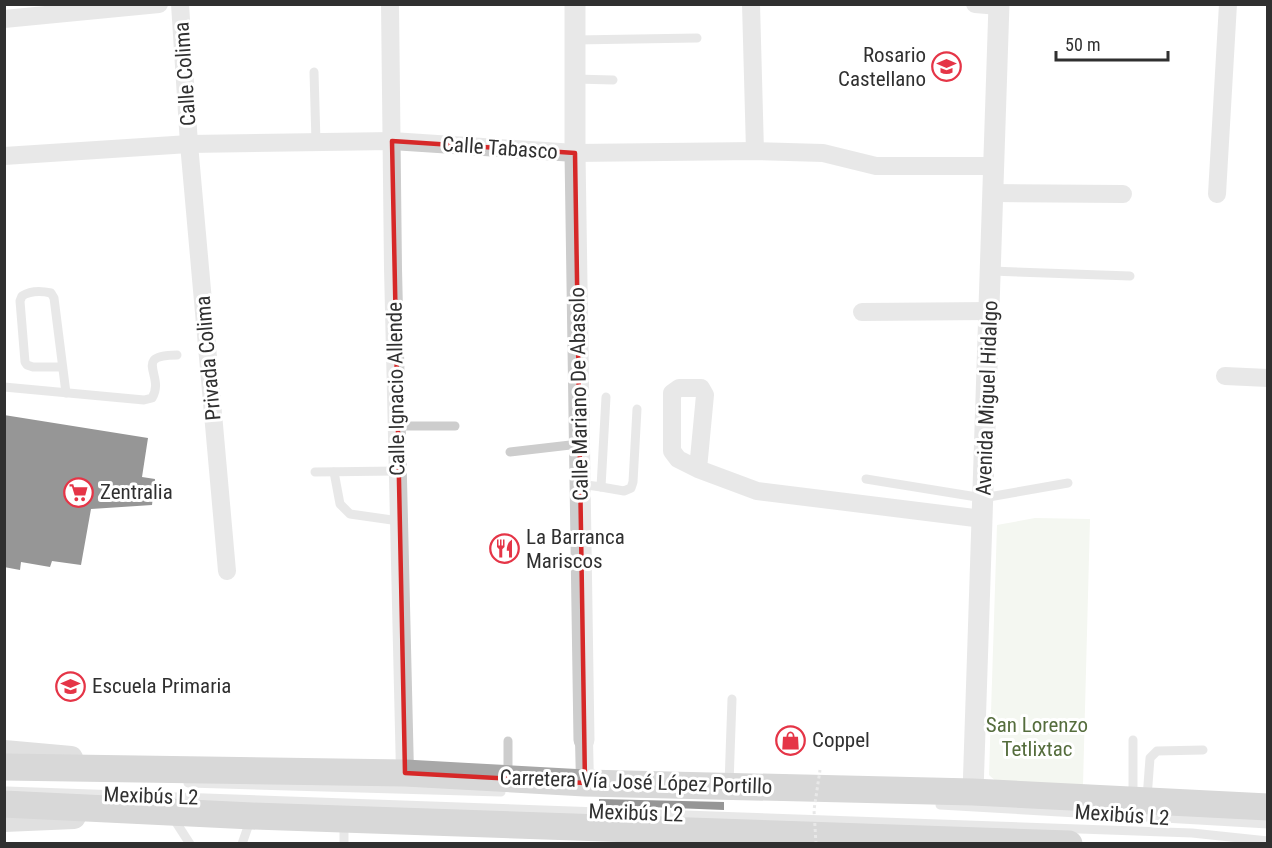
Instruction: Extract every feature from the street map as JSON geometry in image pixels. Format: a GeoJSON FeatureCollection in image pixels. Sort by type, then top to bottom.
{"type":"FeatureCollection","features":[{"type":"Feature","properties":{"kind":"main road"},"geometry":{"type":"LineString","coordinates":[[4,752],[40,754],[178,776]]}},
{"type":"Feature","properties":{"kind":"main road","name":"Carretera Vía José López Portillo"},"geometry":{"type":"LineString","coordinates":[[4,767],[178,776],[405,773],[512,785],[585,783],[973,792],[1268,807]]}},
{"type":"Feature","properties":{"kind":"main road"},"geometry":{"type":"LineString","coordinates":[[7,805],[252,816],[344,831],[1064,843]]}},
{"type":"Feature","properties":{"kind":"street"},"geometry":{"type":"LineString","coordinates":[[4,19],[159,4]]}},
{"type":"Feature","properties":{"kind":"street","name":"Calle Colima"},"geometry":{"type":"LineString","coordinates":[[180,4],[189,144]]}},
{"type":"Feature","properties":{"kind":"street","name":"Calle Ignacio Allende"},"geometry":{"type":"LineString","coordinates":[[390,4],[396,426],[405,773]]}},
{"type":"Feature","properties":{"kind":"street","name":"Calle Mariano De Abasolo"},"geometry":{"type":"LineString","coordinates":[[575,4],[579,444],[590,486],[585,783]]}},
{"type":"Feature","properties":{"kind":"street"},"geometry":{"type":"LineString","coordinates":[[751,4],[755,151]]}},
{"type":"Feature","properties":{"kind":"street"},"geometry":{"type":"LineString","coordinates":[[975,4],[999,5]]}},
{"type":"Feature","properties":{"kind":"street"},"geometry":{"type":"LineString","coordinates":[[1217,194],[1228,4]]}},
{"type":"Feature","properties":{"kind":"street","name":"Avenida Miguel Hidalgo"},"geometry":{"type":"LineString","coordinates":[[973,792],[999,5]]}},
{"type":"Feature","properties":{"kind":"street","name":"Calle Tabasco"},"geometry":{"type":"LineString","coordinates":[[4,156],[189,144],[392,141],[575,153],[755,151],[823,153],[876,166],[995,166]]}},
{"type":"Feature","properties":{"kind":"street","name":"Privada Colima"},"geometry":{"type":"LineString","coordinates":[[189,144],[226,571]]}},
{"type":"Feature","properties":{"kind":"street"},"geometry":{"type":"LineString","coordinates":[[994,193],[1122,194]]}},
{"type":"Feature","properties":{"kind":"street"},"geometry":{"type":"LineString","coordinates":[[862,312],[990,311]]}},
{"type":"Feature","properties":{"kind":"street"},"geometry":{"type":"LineString","coordinates":[[1225,376],[1268,378]]}},
{"type":"Feature","properties":{"kind":"street"},"geometry":{"type":"LineString","coordinates":[[698,468],[757,491],[982,519]]}},
{"type":"Feature","properties":{"kind":"lane"},"geometry":{"type":"LineString","coordinates":[[575,40],[697,38]]}},
{"type":"Feature","properties":{"kind":"lane"},"geometry":{"type":"LineString","coordinates":[[314,72],[316,142]]}},
{"type":"Feature","properties":{"kind":"lane"},"geometry":{"type":"LineString","coordinates":[[575,79],[613,80]]}},
{"type":"Feature","properties":{"kind":"lane"},"geometry":{"type":"LineString","coordinates":[[991,271],[1130,276]]}},
{"type":"Feature","properties":{"kind":"lane"},"geometry":{"type":"LineString","coordinates":[[62,367],[33,368],[27,366],[25,362],[20,301],[27,293],[46,292],[51,293],[54,298],[66,393]]}},
{"type":"Feature","properties":{"kind":"lane"},"geometry":{"type":"LineString","coordinates":[[4,387],[144,400],[152,398],[156,392],[152,364],[155,357],[177,355]]}},
{"type":"Feature","properties":{"kind":"lane"},"geometry":{"type":"LineString","coordinates":[[606,397],[590,486],[624,491],[631,488],[637,409]]}},
{"type":"Feature","properties":{"kind":"lane"},"geometry":{"type":"LineString","coordinates":[[396,426],[455,426]]}},
{"type":"Feature","properties":{"kind":"lane"},"geometry":{"type":"LineString","coordinates":[[510,452],[579,444]]}},
{"type":"Feature","properties":{"kind":"lane"},"geometry":{"type":"LineString","coordinates":[[315,472],[398,471]]}},
{"type":"Feature","properties":{"kind":"lane"},"geometry":{"type":"LineString","coordinates":[[334,472],[340,504],[350,514],[399,521]]}},
{"type":"Feature","properties":{"kind":"lane"},"geometry":{"type":"LineString","coordinates":[[866,478],[983,498],[1068,483]]}},
{"type":"Feature","properties":{"kind":"lane"},"geometry":{"type":"LineString","coordinates":[[729,786],[732,699]]}},
{"type":"Feature","properties":{"kind":"lane"},"geometry":{"type":"LineString","coordinates":[[1133,740],[1139,800]]}},
{"type":"Feature","properties":{"kind":"lane"},"geometry":{"type":"LineString","coordinates":[[508,741],[512,785]]}},
{"type":"Feature","properties":{"kind":"lane"},"geometry":{"type":"LineString","coordinates":[[1139,800],[1150,758],[1157,751],[1203,750]]}},
{"type":"Feature","properties":{"kind":"lane","name":"Mexibús L2"},"geometry":{"type":"LineString","coordinates":[[178,776],[512,785]]}},
{"type":"Feature","properties":{"kind":"lane","name":"Mexibús L2"},"geometry":{"type":"LineString","coordinates":[[925,804],[1268,824]]}},
{"type":"Feature","properties":{"kind":"lane","name":"Mexibús L2"},"geometry":{"type":"LineString","coordinates":[[7,805],[1192,833],[1268,841]]}},
{"type":"Feature","properties":{"kind":"lane"},"geometry":{"type":"LineString","coordinates":[[169,812],[190,843]]}},
{"type":"Feature","properties":{"kind":"lane"},"geometry":{"type":"LineString","coordinates":[[242,843],[252,816]]}},
{"type":"Feature","properties":{"kind":"path"},"geometry":{"type":"LineString","coordinates":[[816,843],[814,810],[820,770]]}},
{"type":"Feature","properties":{"kind":"highlighted area"},"geometry":{"type":"Polygon","coordinates":[[[392,141],[575,153],[585,783],[405,773],[392,141]]]}},
{"type":"Feature","properties":{"kind":"green space","name":"San Lorenzo Tetlixtac"},"geometry":{"type":"Polygon","coordinates":[[[1035,518],[1090,519],[1083,785],[998,783],[989,775],[997,525],[1035,518]]]}},
{"type":"Feature","properties":{"kind":"building","name":"Zentralia"},"geometry":{"type":"Polygon","coordinates":[[[4,415],[148,438],[142,477],[155,479],[152,505],[91,509],[81,565],[52,561],[50,567],[21,562],[20,570],[4,567],[4,415]]]}},
{"type":"Feature","properties":{"kind":"building"},"geometry":{"type":"Polygon","coordinates":[[[599,799],[724,802],[724,810],[599,805],[599,799]]]}},
{"type":"Feature","properties":{"kind":"place","name":"Rosario Castellano"},"geometry":{"type":"Point","coordinates":[947,67]}},
{"type":"Feature","properties":{"kind":"place","name":"Zentralia"},"geometry":{"type":"Point","coordinates":[79,492]}},
{"type":"Feature","properties":{"kind":"place","name":"La Barranca Mariscos"},"geometry":{"type":"Point","coordinates":[505,549]}},
{"type":"Feature","properties":{"kind":"place","name":"Escuela Primaria"},"geometry":{"type":"Point","coordinates":[71,686]}},
{"type":"Feature","properties":{"kind":"place","name":"Coppel"},"geometry":{"type":"Point","coordinates":[791,740]}}]}
